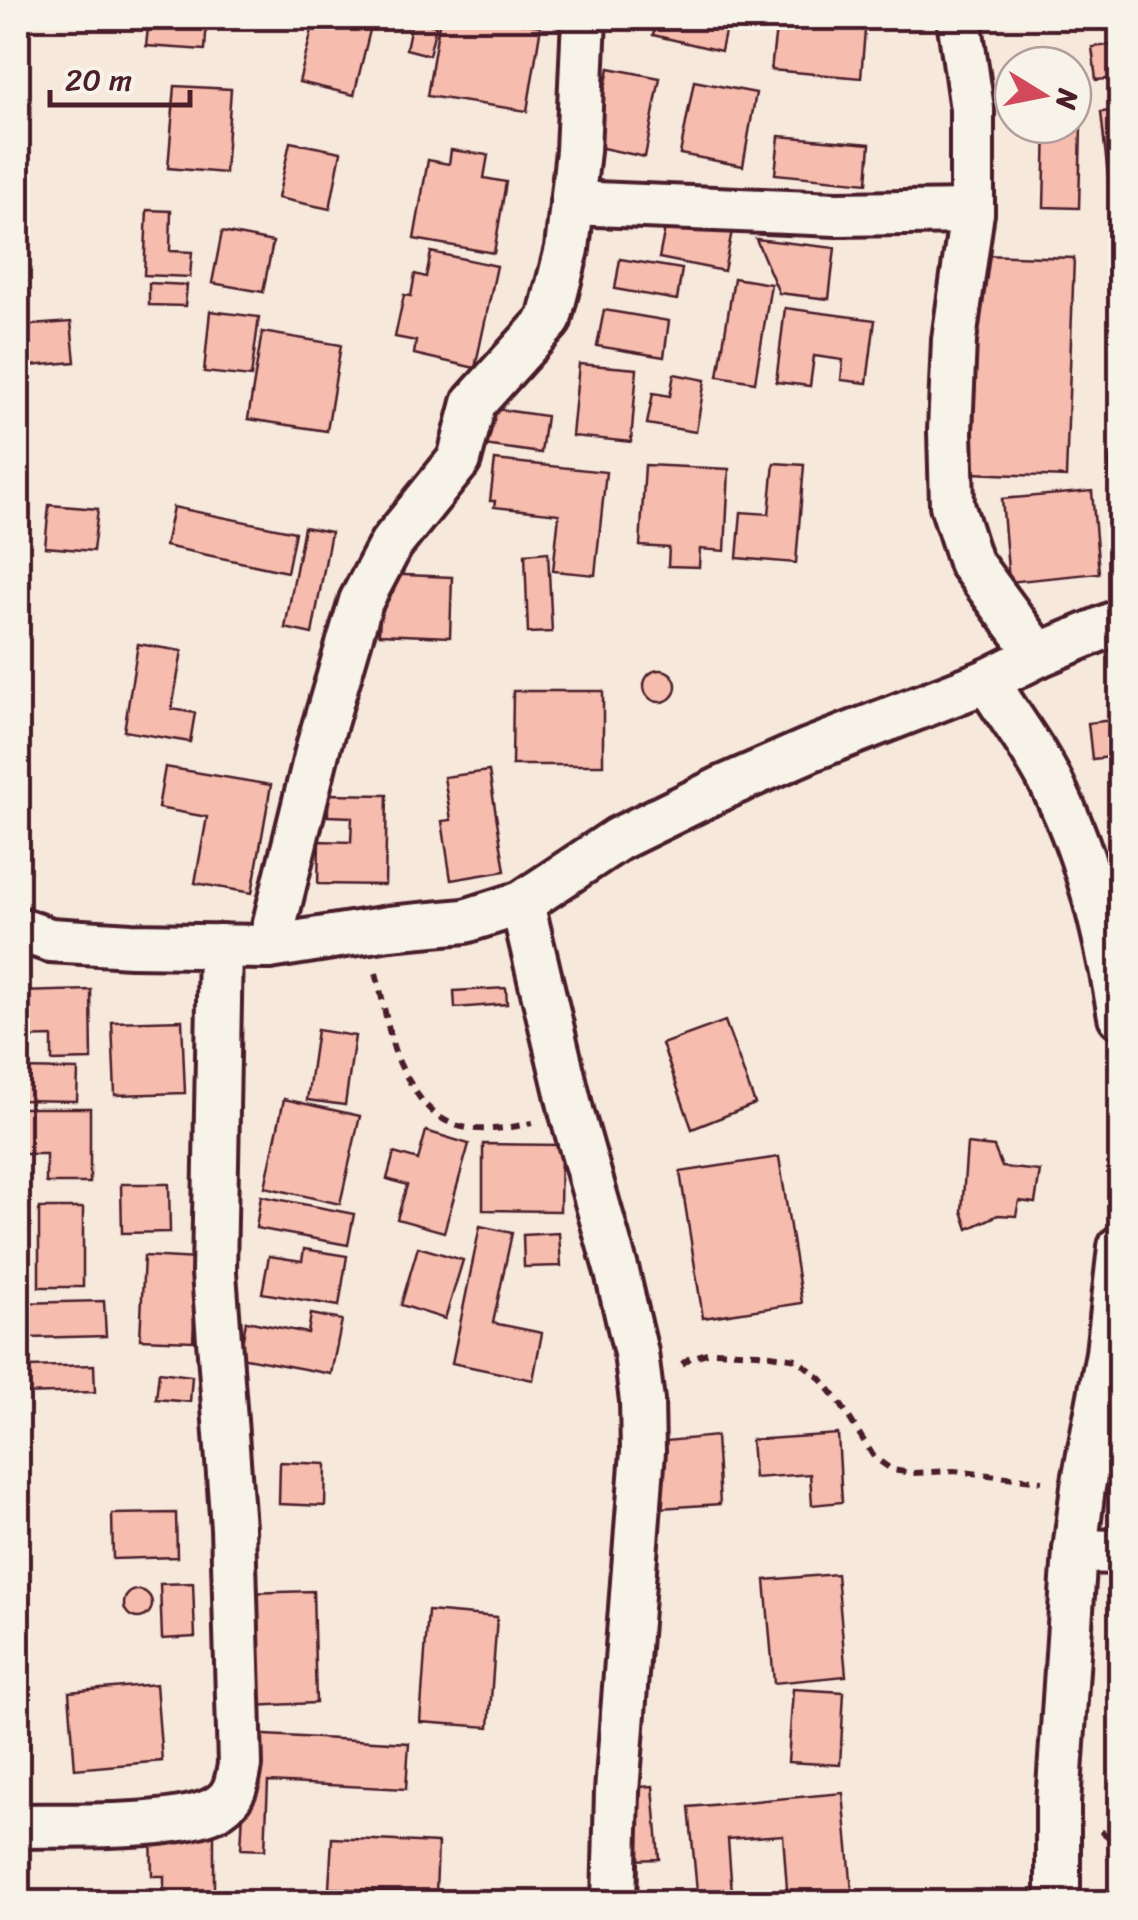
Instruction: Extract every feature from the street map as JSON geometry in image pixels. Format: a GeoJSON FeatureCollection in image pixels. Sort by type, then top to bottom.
{"type":"FeatureCollection","features":[{"type":"Feature","properties":{"kind":"street"},"geometry":{"type":"LineString","coordinates":[[269,947],[319,744],[361,601],[391,544],[460,460],[474,403],[548,320],[567,249],[578,152],[584,18]]}},
{"type":"Feature","properties":{"kind":"street"},"geometry":{"type":"LineString","coordinates":[[959,18],[972,110],[972,212],[954,340],[952,505],[970,562],[1039,655]]}},
{"type":"Feature","properties":{"kind":"street"},"geometry":{"type":"LineString","coordinates":[[572,203],[820,213],[972,212]]}},
{"type":"Feature","properties":{"kind":"street"},"geometry":{"type":"LineString","coordinates":[[18,929],[50,940],[269,947],[465,920],[522,903],[618,839],[720,789],[987,681],[1120,622]]}},
{"type":"Feature","properties":{"kind":"street"},"geometry":{"type":"LineString","coordinates":[[987,681],[1056,791],[1083,858],[1110,958],[1120,1016]]}},
{"type":"Feature","properties":{"kind":"street"},"geometry":{"type":"LineString","coordinates":[[522,903],[572,1114],[621,1288],[642,1402],[643,1451],[617,1792],[614,1902]]}},
{"type":"Feature","properties":{"kind":"street"},"geometry":{"type":"LineString","coordinates":[[18,1826],[126,1824],[199,1816],[222,1806],[235,1790],[240,1765],[234,1528],[214,1273],[220,946]]}},
{"type":"Feature","properties":{"kind":"street"},"geometry":{"type":"LineString","coordinates":[[1058,1902],[1058,1803],[1075,1551],[1082,1487],[1108,1354],[1120,1247]]}},
{"type":"Feature","properties":{"kind":"street"},"geometry":{"type":"LineString","coordinates":[[1075,1551],[1120,1552]]}},
{"type":"Feature","properties":{"kind":"path"},"geometry":{"type":"LineString","coordinates":[[365,932],[398,1064],[416,1095],[436,1117],[462,1128],[492,1130],[572,1114]]}},
{"type":"Feature","properties":{"kind":"path"},"geometry":{"type":"LineString","coordinates":[[642,1402],[690,1358],[702,1354],[758,1353],[797,1359],[821,1379],[874,1457],[892,1470],[954,1470],[1082,1487]]}},
{"type":"Feature","properties":{"kind":"building"},"geometry":{"type":"Polygon","coordinates":[[[149,18],[207,18],[205,50],[146,46],[149,18]]]}},
{"type":"Feature","properties":{"kind":"building"},"geometry":{"type":"Polygon","coordinates":[[[315,18],[373,18],[354,95],[299,82],[315,18]]]}},
{"type":"Feature","properties":{"kind":"building"},"geometry":{"type":"Polygon","coordinates":[[[440,18],[487,18],[541,26],[527,111],[427,96],[440,18]]]}},
{"type":"Feature","properties":{"kind":"building"},"geometry":{"type":"Polygon","coordinates":[[[657,18],[728,18],[721,51],[653,35],[657,18]]]}},
{"type":"Feature","properties":{"kind":"building"},"geometry":{"type":"Polygon","coordinates":[[[798,18],[866,18],[861,78],[771,70],[776,28],[797,30],[798,18]]]}},
{"type":"Feature","properties":{"kind":"building"},"geometry":{"type":"Polygon","coordinates":[[[412,20],[436,26],[429,55],[406,49],[412,20]]]}},
{"type":"Feature","properties":{"kind":"building"},"geometry":{"type":"Polygon","coordinates":[[[1120,44],[1120,78],[1096,80],[1093,47],[1120,44]]]}},
{"type":"Feature","properties":{"kind":"building"},"geometry":{"type":"Polygon","coordinates":[[[609,68],[660,78],[645,157],[593,146],[609,68]]]}},
{"type":"Feature","properties":{"kind":"building"},"geometry":{"type":"Polygon","coordinates":[[[694,81],[756,93],[743,166],[680,154],[694,81]]]}},
{"type":"Feature","properties":{"kind":"building"},"geometry":{"type":"Polygon","coordinates":[[[175,86],[231,89],[225,173],[168,168],[175,86]]]}},
{"type":"Feature","properties":{"kind":"building"},"geometry":{"type":"Polygon","coordinates":[[[1120,110],[1120,193],[1110,194],[1101,112],[1120,110]]]}},
{"type":"Feature","properties":{"kind":"building"},"geometry":{"type":"Polygon","coordinates":[[[779,136],[870,144],[867,183],[775,174],[779,136]]]}},
{"type":"Feature","properties":{"kind":"building"},"geometry":{"type":"Polygon","coordinates":[[[290,142],[341,152],[330,209],[278,198],[290,142]]]}},
{"type":"Feature","properties":{"kind":"building"},"geometry":{"type":"Polygon","coordinates":[[[1046,145],[1080,145],[1079,208],[1044,207],[1046,145]]]}},
{"type":"Feature","properties":{"kind":"building"},"geometry":{"type":"Polygon","coordinates":[[[451,150],[488,155],[484,178],[506,182],[494,253],[414,239],[428,160],[449,164],[451,150]]]}},
{"type":"Feature","properties":{"kind":"building"},"geometry":{"type":"Polygon","coordinates":[[[147,210],[171,211],[170,251],[192,252],[190,277],[144,275],[147,210]]]}},
{"type":"Feature","properties":{"kind":"building"},"geometry":{"type":"Polygon","coordinates":[[[667,218],[732,231],[724,271],[659,258],[667,218]]]}},
{"type":"Feature","properties":{"kind":"building"},"geometry":{"type":"Polygon","coordinates":[[[222,232],[273,242],[263,292],[212,283],[222,232]]]}},
{"type":"Feature","properties":{"kind":"building"},"geometry":{"type":"Polygon","coordinates":[[[756,239],[835,248],[829,299],[779,293],[756,239]]]}},
{"type":"Feature","properties":{"kind":"building"},"geometry":{"type":"Polygon","coordinates":[[[431,252],[497,266],[475,368],[414,354],[416,341],[395,337],[404,295],[411,296],[415,274],[426,277],[431,252]]]}},
{"type":"Feature","properties":{"kind":"building"},"geometry":{"type":"Polygon","coordinates":[[[980,255],[1074,258],[1066,477],[972,473],[980,255]]]}},
{"type":"Feature","properties":{"kind":"building"},"geometry":{"type":"Polygon","coordinates":[[[620,259],[682,269],[677,300],[615,289],[620,259]]]}},
{"type":"Feature","properties":{"kind":"building"},"geometry":{"type":"Polygon","coordinates":[[[734,278],[771,284],[755,382],[718,376],[734,278]]]}},
{"type":"Feature","properties":{"kind":"building"},"geometry":{"type":"Polygon","coordinates":[[[149,283],[187,285],[185,306],[149,305],[149,283]]]}},
{"type":"Feature","properties":{"kind":"building"},"geometry":{"type":"Polygon","coordinates":[[[1116,297],[1120,297],[1120,362],[1117,362],[1116,297]]]}},
{"type":"Feature","properties":{"kind":"building"},"geometry":{"type":"Polygon","coordinates":[[[785,308],[875,320],[867,383],[841,380],[843,360],[814,356],[810,386],[776,382],[785,308]]]}},
{"type":"Feature","properties":{"kind":"building"},"geometry":{"type":"Polygon","coordinates":[[[604,310],[669,321],[664,357],[597,346],[604,310]]]}},
{"type":"Feature","properties":{"kind":"building"},"geometry":{"type":"Polygon","coordinates":[[[210,311],[259,317],[251,377],[204,372],[210,311]]]}},
{"type":"Feature","properties":{"kind":"building"},"geometry":{"type":"Polygon","coordinates":[[[71,322],[75,362],[18,367],[18,326],[71,322]]]}},
{"type":"Feature","properties":{"kind":"building"},"geometry":{"type":"Polygon","coordinates":[[[262,332],[341,345],[327,431],[248,419],[262,332]]]}},
{"type":"Feature","properties":{"kind":"building"},"geometry":{"type":"Polygon","coordinates":[[[579,364],[637,369],[631,442],[572,436],[579,364]]]}},
{"type":"Feature","properties":{"kind":"building"},"geometry":{"type":"Polygon","coordinates":[[[674,374],[705,380],[696,432],[647,424],[653,393],[670,396],[674,374]]]}},
{"type":"Feature","properties":{"kind":"building"},"geometry":{"type":"Polygon","coordinates":[[[489,408],[546,416],[541,453],[484,445],[489,408]]]}},
{"type":"Feature","properties":{"kind":"building"},"geometry":{"type":"Polygon","coordinates":[[[1120,454],[1120,516],[1116,517],[1108,455],[1120,454]]]}},
{"type":"Feature","properties":{"kind":"building"},"geometry":{"type":"Polygon","coordinates":[[[495,460],[606,472],[595,575],[553,571],[559,514],[494,507],[495,501],[490,501],[495,460]]]}},
{"type":"Feature","properties":{"kind":"building"},"geometry":{"type":"Polygon","coordinates":[[[774,463],[804,465],[796,563],[737,558],[741,512],[769,514],[774,463]]]}},
{"type":"Feature","properties":{"kind":"building"},"geometry":{"type":"Polygon","coordinates":[[[645,465],[729,469],[725,551],[700,549],[699,567],[668,566],[669,548],[640,546],[645,465]]]}},
{"type":"Feature","properties":{"kind":"building"},"geometry":{"type":"Polygon","coordinates":[[[1092,491],[1099,573],[1009,582],[1002,499],[1092,491]]]}},
{"type":"Feature","properties":{"kind":"building"},"geometry":{"type":"Polygon","coordinates":[[[49,505],[98,509],[93,551],[45,547],[49,505]]]}},
{"type":"Feature","properties":{"kind":"building"},"geometry":{"type":"Polygon","coordinates":[[[173,507],[295,532],[287,572],[165,546],[173,507]]]}},
{"type":"Feature","properties":{"kind":"building"},"geometry":{"type":"Polygon","coordinates":[[[304,527],[331,532],[312,634],[285,628],[304,527]]]}},
{"type":"Feature","properties":{"kind":"building"},"geometry":{"type":"Polygon","coordinates":[[[548,552],[552,632],[528,633],[525,554],[548,552]]]}},
{"type":"Feature","properties":{"kind":"building"},"geometry":{"type":"Polygon","coordinates":[[[382,574],[452,577],[450,637],[379,634],[382,574]]]}},
{"type":"Feature","properties":{"kind":"building"},"geometry":{"type":"Polygon","coordinates":[[[138,644],[182,651],[172,709],[195,713],[190,742],[124,731],[138,644]]]}},
{"type":"Feature","properties":{"kind":"building"},"geometry":{"type":"Polygon","coordinates":[[[660,670],[671,675],[676,686],[671,697],[660,702],[649,697],[644,686],[649,675],[660,670]]]}},
{"type":"Feature","properties":{"kind":"building"},"geometry":{"type":"Polygon","coordinates":[[[513,691],[603,691],[603,765],[512,765],[513,691]]]}},
{"type":"Feature","properties":{"kind":"building"},"geometry":{"type":"Polygon","coordinates":[[[1120,719],[1120,756],[1092,759],[1088,723],[1120,719]]]}},
{"type":"Feature","properties":{"kind":"building"},"geometry":{"type":"Polygon","coordinates":[[[165,767],[271,785],[252,893],[195,883],[207,817],[158,808],[165,767]]]}},
{"type":"Feature","properties":{"kind":"building"},"geometry":{"type":"Polygon","coordinates":[[[489,771],[505,871],[451,880],[442,821],[451,820],[444,777],[489,771]]]}},
{"type":"Feature","properties":{"kind":"building"},"geometry":{"type":"Polygon","coordinates":[[[1114,790],[1120,790],[1120,871],[1114,871],[1114,790]]]}},
{"type":"Feature","properties":{"kind":"building"},"geometry":{"type":"Polygon","coordinates":[[[328,794],[387,795],[385,885],[318,884],[319,841],[351,842],[352,817],[328,816],[328,794]]]}},
{"type":"Feature","properties":{"kind":"building"},"geometry":{"type":"Polygon","coordinates":[[[506,988],[507,1004],[455,1008],[454,991],[506,988]]]}},
{"type":"Feature","properties":{"kind":"building"},"geometry":{"type":"Polygon","coordinates":[[[91,990],[92,1060],[52,1061],[52,1037],[18,1038],[18,992],[91,990]]]}},
{"type":"Feature","properties":{"kind":"building"},"geometry":{"type":"Polygon","coordinates":[[[182,1020],[185,1093],[115,1095],[112,1022],[182,1020]]]}},
{"type":"Feature","properties":{"kind":"building"},"geometry":{"type":"Polygon","coordinates":[[[725,1021],[755,1104],[692,1129],[662,1044],[725,1021]]]}},
{"type":"Feature","properties":{"kind":"building"},"geometry":{"type":"Polygon","coordinates":[[[317,1030],[355,1036],[345,1105],[307,1100],[317,1030]]]}},
{"type":"Feature","properties":{"kind":"building"},"geometry":{"type":"Polygon","coordinates":[[[18,1069],[78,1070],[77,1101],[18,1100],[18,1069]]]}},
{"type":"Feature","properties":{"kind":"building"},"geometry":{"type":"Polygon","coordinates":[[[284,1099],[360,1116],[340,1204],[265,1187],[284,1099]]]}},
{"type":"Feature","properties":{"kind":"building"},"geometry":{"type":"Polygon","coordinates":[[[18,1108],[90,1108],[90,1183],[46,1183],[46,1154],[18,1154],[18,1108]]]}},
{"type":"Feature","properties":{"kind":"building"},"geometry":{"type":"Polygon","coordinates":[[[426,1131],[469,1144],[444,1232],[397,1219],[407,1185],[387,1179],[394,1153],[418,1160],[426,1131]]]}},
{"type":"Feature","properties":{"kind":"building"},"geometry":{"type":"Polygon","coordinates":[[[483,1144],[561,1145],[560,1211],[483,1210],[483,1144]]]}},
{"type":"Feature","properties":{"kind":"building"},"geometry":{"type":"Polygon","coordinates":[[[967,1144],[994,1147],[1002,1167],[1040,1171],[1035,1203],[1019,1201],[1016,1216],[998,1215],[968,1229],[962,1211],[967,1144]]]}},
{"type":"Feature","properties":{"kind":"building"},"geometry":{"type":"Polygon","coordinates":[[[779,1157],[802,1303],[703,1318],[680,1172],[779,1157]]]}},
{"type":"Feature","properties":{"kind":"building"},"geometry":{"type":"Polygon","coordinates":[[[121,1184],[169,1184],[170,1232],[122,1233],[121,1184]]]}},
{"type":"Feature","properties":{"kind":"building"},"geometry":{"type":"Polygon","coordinates":[[[261,1196],[354,1214],[348,1245],[256,1228],[261,1196]]]}},
{"type":"Feature","properties":{"kind":"building"},"geometry":{"type":"Polygon","coordinates":[[[39,1208],[83,1208],[83,1287],[39,1287],[39,1208]]]}},
{"type":"Feature","properties":{"kind":"building"},"geometry":{"type":"Polygon","coordinates":[[[480,1226],[512,1233],[493,1323],[542,1333],[533,1380],[452,1363],[480,1226]]]}},
{"type":"Feature","properties":{"kind":"building"},"geometry":{"type":"Polygon","coordinates":[[[559,1233],[561,1266],[524,1267],[523,1235],[559,1233]]]}},
{"type":"Feature","properties":{"kind":"building"},"geometry":{"type":"Polygon","coordinates":[[[418,1247],[463,1260],[445,1319],[401,1305],[418,1247]]]}},
{"type":"Feature","properties":{"kind":"building"},"geometry":{"type":"Polygon","coordinates":[[[304,1249],[347,1256],[339,1306],[262,1293],[269,1256],[302,1261],[304,1249]]]}},
{"type":"Feature","properties":{"kind":"building"},"geometry":{"type":"Polygon","coordinates":[[[144,1256],[197,1259],[193,1341],[140,1339],[144,1256]]]}},
{"type":"Feature","properties":{"kind":"building"},"geometry":{"type":"Polygon","coordinates":[[[104,1301],[106,1336],[28,1338],[29,1367],[94,1365],[95,1392],[18,1394],[18,1303],[104,1301]]]}},
{"type":"Feature","properties":{"kind":"building"},"geometry":{"type":"Polygon","coordinates":[[[311,1314],[342,1320],[331,1374],[240,1357],[246,1321],[308,1333],[311,1314]]]}},
{"type":"Feature","properties":{"kind":"building"},"geometry":{"type":"Polygon","coordinates":[[[159,1372],[192,1376],[190,1402],[156,1399],[159,1372]]]}},
{"type":"Feature","properties":{"kind":"building"},"geometry":{"type":"Polygon","coordinates":[[[838,1434],[842,1502],[812,1505],[810,1474],[754,1478],[751,1440],[838,1434]]]}},
{"type":"Feature","properties":{"kind":"building"},"geometry":{"type":"Polygon","coordinates":[[[716,1436],[720,1504],[660,1508],[655,1442],[716,1436]]]}},
{"type":"Feature","properties":{"kind":"building"},"geometry":{"type":"Polygon","coordinates":[[[280,1462],[326,1464],[325,1506],[279,1504],[280,1462]]]}},
{"type":"Feature","properties":{"kind":"building"},"geometry":{"type":"Polygon","coordinates":[[[176,1513],[177,1557],[113,1559],[112,1514],[176,1513]]]}},
{"type":"Feature","properties":{"kind":"building"},"geometry":{"type":"Polygon","coordinates":[[[837,1574],[846,1676],[774,1683],[765,1580],[837,1574]]]}},
{"type":"Feature","properties":{"kind":"building"},"geometry":{"type":"Polygon","coordinates":[[[193,1583],[195,1637],[162,1639],[160,1584],[193,1583]]]}},
{"type":"Feature","properties":{"kind":"building"},"geometry":{"type":"Polygon","coordinates":[[[138,1590],[148,1594],[152,1604],[148,1614],[138,1618],[128,1614],[124,1604],[128,1594],[138,1590]]]}},
{"type":"Feature","properties":{"kind":"building"},"geometry":{"type":"Polygon","coordinates":[[[313,1591],[316,1703],[250,1706],[246,1593],[313,1591]]]}},
{"type":"Feature","properties":{"kind":"building"},"geometry":{"type":"Polygon","coordinates":[[[428,1611],[497,1617],[489,1727],[420,1722],[428,1611]]]}},
{"type":"Feature","properties":{"kind":"building"},"geometry":{"type":"Polygon","coordinates":[[[156,1684],[162,1761],[75,1769],[69,1692],[156,1684]]]}},
{"type":"Feature","properties":{"kind":"building"},"geometry":{"type":"Polygon","coordinates":[[[793,1689],[844,1692],[840,1765],[788,1762],[793,1689]]]}},
{"type":"Feature","properties":{"kind":"building"},"geometry":{"type":"Polygon","coordinates":[[[247,1734],[409,1743],[406,1789],[268,1782],[265,1850],[241,1849],[247,1734]]]}},
{"type":"Feature","properties":{"kind":"building"},"geometry":{"type":"Polygon","coordinates":[[[653,1786],[659,1859],[631,1860],[626,1788],[653,1786]]]}},
{"type":"Feature","properties":{"kind":"building"},"geometry":{"type":"Polygon","coordinates":[[[843,1793],[853,1902],[698,1902],[689,1807],[843,1793]],[[783,1835],[728,1839],[732,1893],[787,1889],[783,1835]]]}},
{"type":"Feature","properties":{"kind":"building"},"geometry":{"type":"Polygon","coordinates":[[[214,1826],[214,1902],[164,1902],[164,1876],[152,1876],[151,1827],[214,1826]]]}},
{"type":"Feature","properties":{"kind":"building"},"geometry":{"type":"Polygon","coordinates":[[[332,1838],[438,1843],[436,1894],[329,1888],[332,1838]]]}}]}
